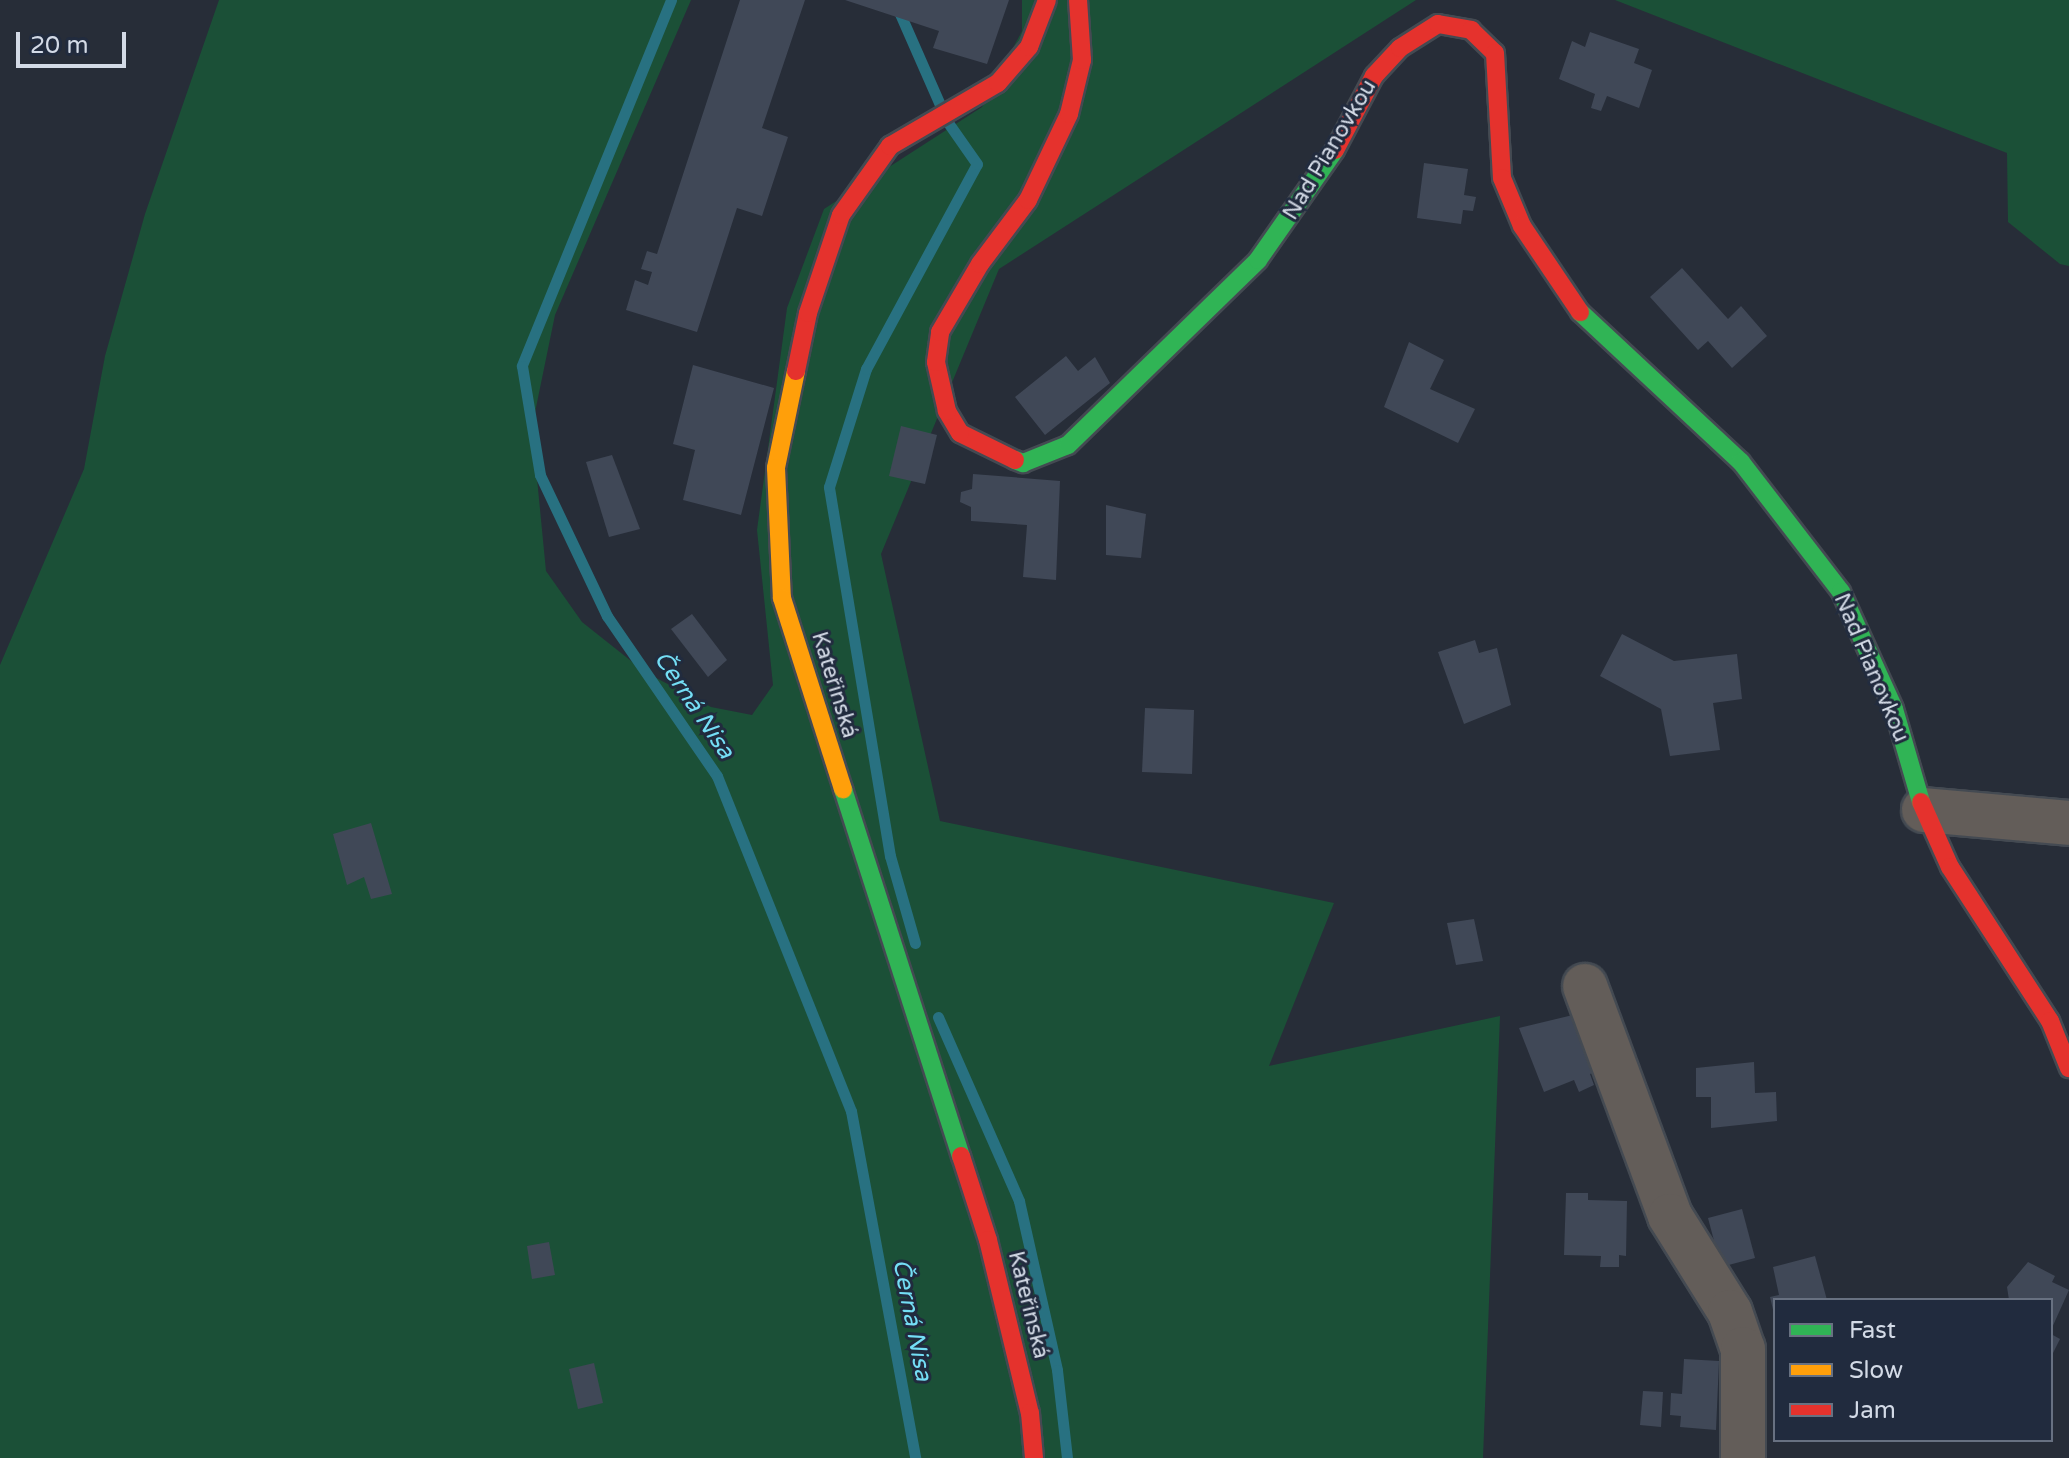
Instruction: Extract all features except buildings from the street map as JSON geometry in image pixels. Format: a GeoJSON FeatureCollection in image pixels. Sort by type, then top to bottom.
{"type":"FeatureCollection","features":[{"type":"Feature","properties":{"kind":"street","name":"Kateřinská"},"geometry":{"type":"LineString","coordinates":[[1034,1458],[1030,1413],[988,1240],[782,598],[776,468],[808,313],[841,215],[890,146],[998,83],[1029,47],[1047,0]]}},
{"type":"Feature","properties":{"kind":"street","name":"Nad Pianovkou"},"geometry":{"type":"LineString","coordinates":[[1078,0],[1082,60],[1069,114],[1028,200],[980,264],[940,332],[936,362],[947,411],[960,433],[988,451],[1023,463],[1068,445],[1258,260],[1333,154],[1374,76],[1400,48],[1438,24],[1471,30],[1495,53],[1502,178],[1522,226],[1584,317],[1741,462],[1841,592],[1894,709],[1924,810],[1950,867],[2050,1021],[2069,1068]]}},
{"type":"Feature","properties":{"kind":"street"},"geometry":{"type":"LineString","coordinates":[[1924,810],[2069,823]]}},
{"type":"Feature","properties":{"kind":"street"},"geometry":{"type":"LineString","coordinates":[[1585,986],[1627,1110],[1670,1216],[1730,1312],[1743,1349],[1743,1458]]}},
{"type":"Feature","properties":{"kind":"green space"},"geometry":{"type":"Polygon","coordinates":[[[219,0],[691,0],[555,315],[532,427],[546,571],[582,622],[645,672],[711,707],[752,715],[773,685],[757,530],[787,308],[824,209],[982,107],[1022,31],[1022,0],[1416,0],[999,269],[881,554],[940,821],[1334,903],[1269,1066],[1500,1016],[1483,1458],[0,1458],[0,665],[84,469],[105,356],[145,214],[219,0]]]}},
{"type":"Feature","properties":{"kind":"green space"},"geometry":{"type":"Polygon","coordinates":[[[1615,0],[2069,0],[2069,266],[2060,264],[2008,222],[2007,153],[1615,0]]]}},
{"type":"Feature","properties":{"kind":"waterway","name":"Černá Nisa"},"geometry":{"type":"LineString","coordinates":[[671,0],[522,366],[540,475],[607,616],[717,776],[851,1111],[915,1458]]}},
{"type":"Feature","properties":{"kind":"waterway"},"geometry":{"type":"LineString","coordinates":[[894,0],[940,105]]}},
{"type":"Feature","properties":{"kind":"waterway"},"geometry":{"type":"LineString","coordinates":[[915,943],[890,856],[829,487],[866,369],[977,164],[949,124]]}},
{"type":"Feature","properties":{"kind":"waterway"},"geometry":{"type":"LineString","coordinates":[[938,1017],[1019,1201],[1057,1370],[1067,1458]]}},
{"type":"Feature","properties":{"kind":"traffic: fast"},"geometry":{"type":"LineString","coordinates":[[1015,460],[1023,463],[1068,445],[1258,260],[1335,150]]}},
{"type":"Feature","properties":{"kind":"traffic: fast"},"geometry":{"type":"LineString","coordinates":[[1580,312],[1741,462],[1841,592],[1894,709],[1921,802]]}},
{"type":"Feature","properties":{"kind":"traffic: fast"},"geometry":{"type":"LineString","coordinates":[[843,789],[961,1156]]}},
{"type":"Feature","properties":{"kind":"traffic: slow"},"geometry":{"type":"LineString","coordinates":[[796,371],[776,468],[782,598],[843,789]]}},
{"type":"Feature","properties":{"kind":"traffic: jam"},"geometry":{"type":"LineString","coordinates":[[796,371],[808,313],[841,215],[890,146],[998,83],[1029,47],[1047,0]]}},
{"type":"Feature","properties":{"kind":"traffic: jam"},"geometry":{"type":"LineString","coordinates":[[1015,460],[960,433],[947,411],[936,362],[940,332],[980,264],[1028,200],[1069,114],[1082,60],[1078,0]]}},
{"type":"Feature","properties":{"kind":"traffic: jam"},"geometry":{"type":"LineString","coordinates":[[1335,150],[1374,76],[1400,48],[1438,24],[1471,30],[1495,53],[1502,178],[1522,226],[1580,312]]}},
{"type":"Feature","properties":{"kind":"traffic: jam"},"geometry":{"type":"LineString","coordinates":[[1921,802],[1950,867],[2050,1021],[2069,1068]]}},
{"type":"Feature","properties":{"kind":"traffic: jam"},"geometry":{"type":"LineString","coordinates":[[961,1156],[988,1240],[1030,1413],[1034,1458]]}}]}
